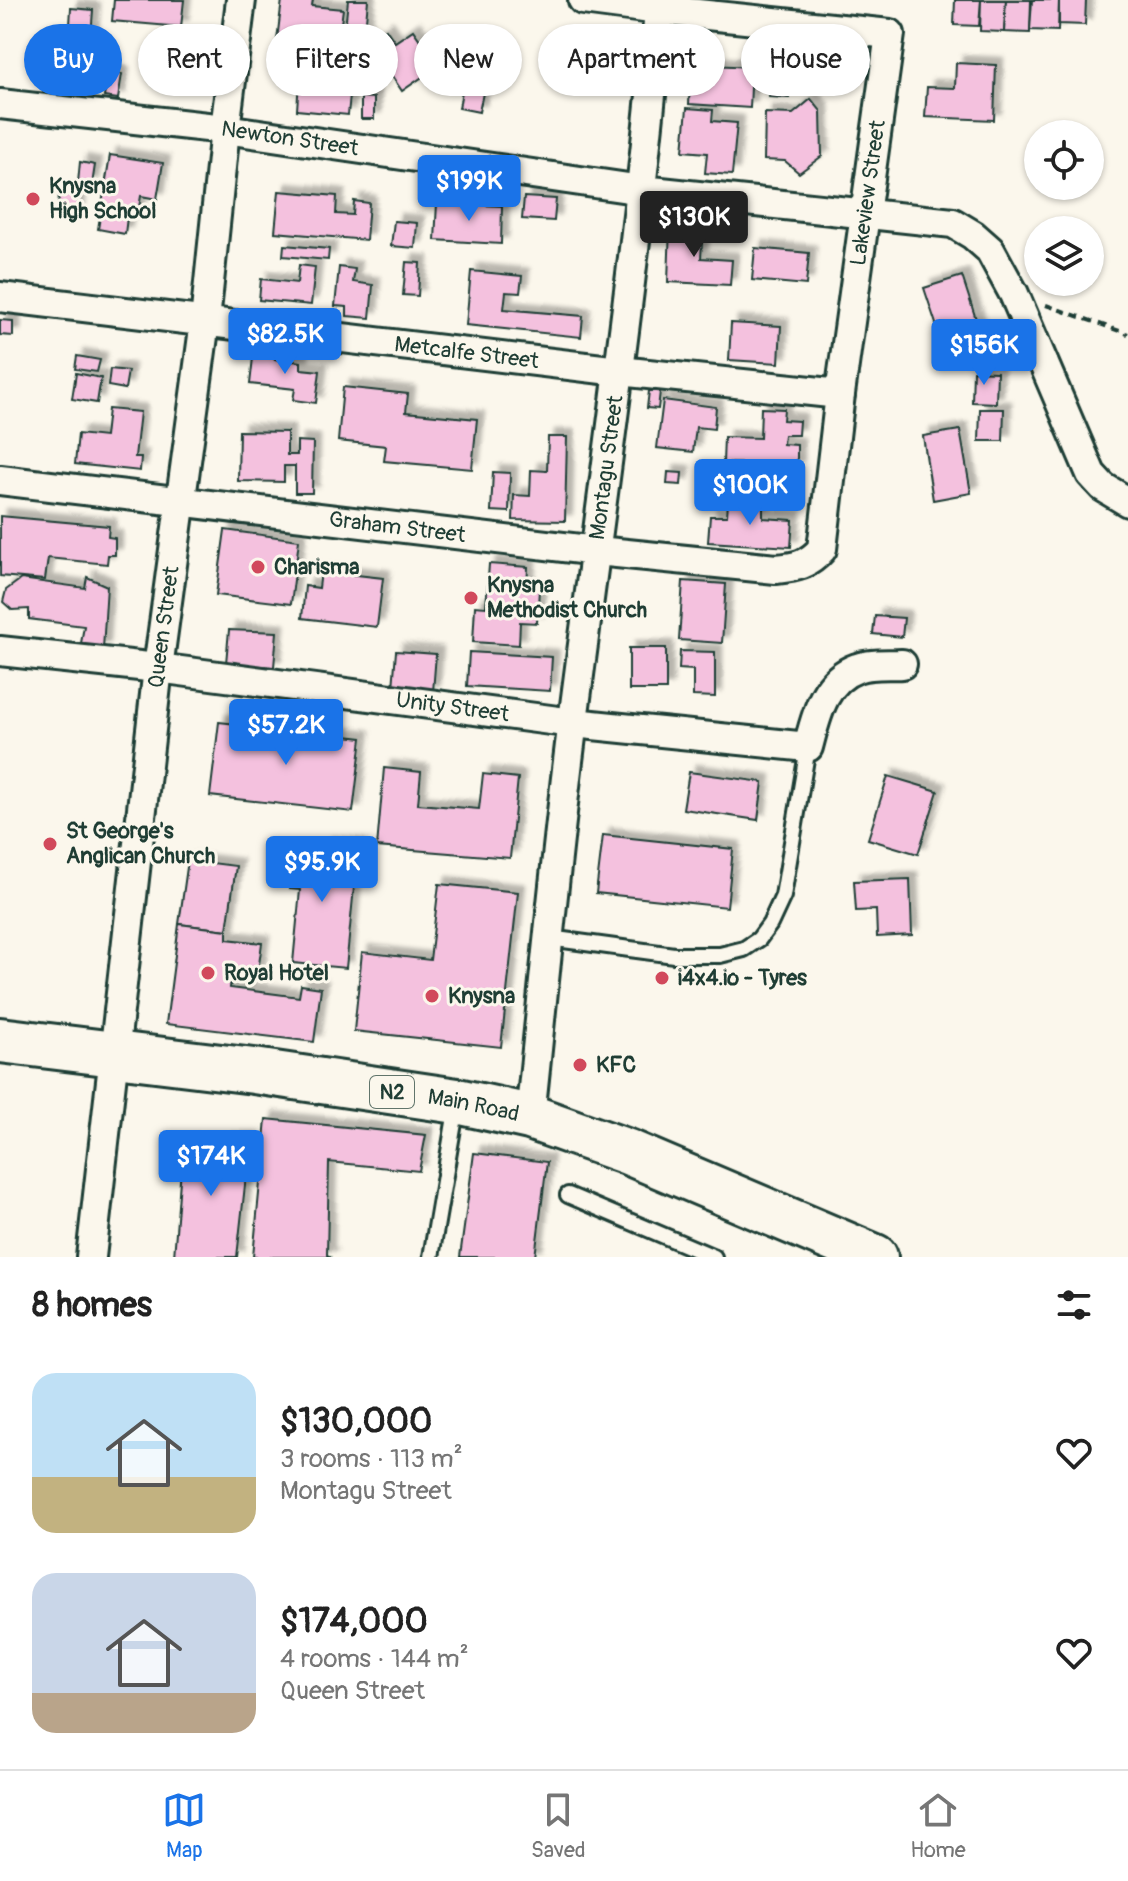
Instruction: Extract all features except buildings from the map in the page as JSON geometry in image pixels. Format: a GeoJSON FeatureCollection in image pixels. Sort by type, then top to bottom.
{"type":"FeatureCollection","features":[{"type":"Feature","properties":{"kind":"highway","name":"Main Road"},"geometry":{"type":"LineString","coordinates":[[0,1040],[254,1071],[457,1101],[530,1117],[628,1152],[738,1198],[804,1244],[875,1257]]}},
{"type":"Feature","properties":{"kind":"street","name":"Queen Street"},"geometry":{"type":"LineString","coordinates":[[91,1257],[158,668],[205,321],[241,0]]}},
{"type":"Feature","properties":{"kind":"street"},"geometry":{"type":"LineString","coordinates":[[583,0],[659,5]]}},
{"type":"Feature","properties":{"kind":"street","name":"Montagu Street"},"geometry":{"type":"LineString","coordinates":[[530,1117],[573,723],[642,190],[659,5]]}},
{"type":"Feature","properties":{"kind":"street","name":"Lakeview Street"},"geometry":{"type":"LineString","coordinates":[[659,5],[890,34],[840,394],[822,549],[813,560],[793,567]]}},
{"type":"Feature","properties":{"kind":"street","name":"Newton Street"},"geometry":{"type":"LineString","coordinates":[[0,104],[225,129],[642,190],[953,223],[990,250],[1014,294],[1091,474],[1103,487],[1128,502]]}},
{"type":"Feature","properties":{"kind":"street","name":"Metcalfe Street"},"geometry":{"type":"LineString","coordinates":[[0,297],[619,371],[840,394]]}},
{"type":"Feature","properties":{"kind":"street","name":"Graham Street"},"geometry":{"type":"LineString","coordinates":[[0,480],[597,551],[776,569],[793,567]]}},
{"type":"Feature","properties":{"kind":"street","name":"Unity Street"},"geometry":{"type":"LineString","coordinates":[[0,651],[158,668],[573,723],[808,747]]}},
{"type":"Feature","properties":{"kind":"street"},"geometry":{"type":"LineString","coordinates":[[808,747],[818,709],[830,688],[841,677],[858,667],[902,664]]}},
{"type":"Feature","properties":{"kind":"lane"},"geometry":{"type":"LineString","coordinates":[[549,938],[674,955],[720,955],[744,949],[759,939],[783,896],[808,747]]}},
{"type":"Feature","properties":{"kind":"lane"},"geometry":{"type":"LineString","coordinates":[[431,1257],[457,1101]]}},
{"type":"Feature","properties":{"kind":"lane"},"geometry":{"type":"LineString","coordinates":[[568,1195],[714,1257]]}},
{"type":"Feature","properties":{"kind":"path"},"geometry":{"type":"LineString","coordinates":[[1014,294],[1128,334]]}},
{"type":"Feature","properties":{"kind":"place","name":"Knysna High School"},"geometry":{"type":"Point","coordinates":[33,199]}},
{"type":"Feature","properties":{"kind":"place","name":"Charisma"},"geometry":{"type":"Point","coordinates":[258,567]}},
{"type":"Feature","properties":{"kind":"place","name":"Knysna Methodist Church"},"geometry":{"type":"Point","coordinates":[471,598]}},
{"type":"Feature","properties":{"kind":"place","name":"St George's Anglican Church"},"geometry":{"type":"Point","coordinates":[50,844]}},
{"type":"Feature","properties":{"kind":"place","name":"Royal Hotel"},"geometry":{"type":"Point","coordinates":[208,973]}},
{"type":"Feature","properties":{"kind":"place","name":"i4x4.io - Tyres"},"geometry":{"type":"Point","coordinates":[662,978]}},
{"type":"Feature","properties":{"kind":"place","name":"Knysna"},"geometry":{"type":"Point","coordinates":[432,996]}},
{"type":"Feature","properties":{"kind":"place","name":"KFC"},"geometry":{"type":"Point","coordinates":[580,1065]}}]}
